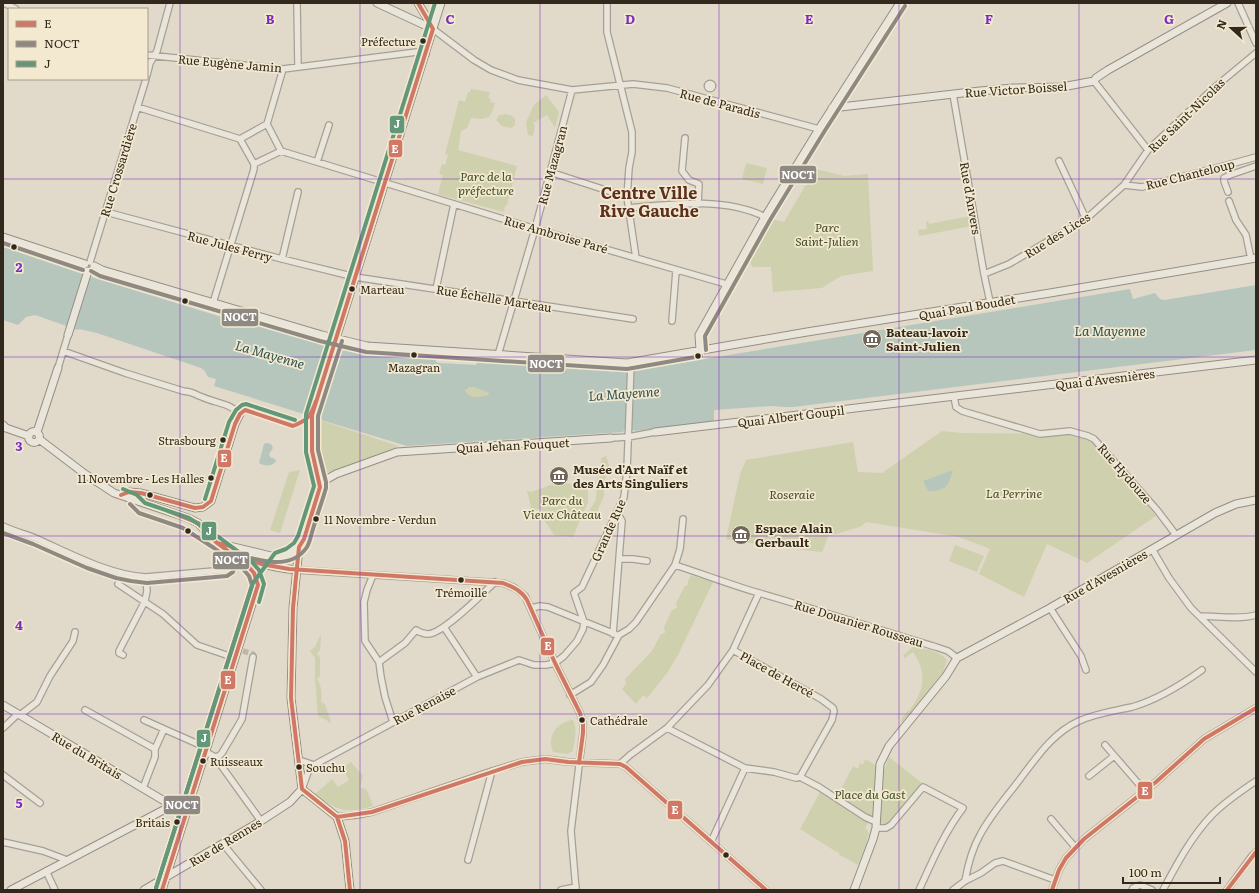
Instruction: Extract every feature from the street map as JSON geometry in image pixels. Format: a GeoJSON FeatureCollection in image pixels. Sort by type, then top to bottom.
{"type":"FeatureCollection","features":[{"type":"Feature","properties":{"kind":"street"},"geometry":{"type":"LineString","coordinates":[[4,3],[14,8]]}},
{"type":"Feature","properties":{"kind":"street"},"geometry":{"type":"LineString","coordinates":[[148,72],[157,51],[170,3]]}},
{"type":"Feature","properties":{"kind":"street"},"geometry":{"type":"LineString","coordinates":[[297,3],[298,67]]}},
{"type":"Feature","properties":{"kind":"street"},"geometry":{"type":"LineString","coordinates":[[376,3],[433,29]]}},
{"type":"Feature","properties":{"kind":"street"},"geometry":{"type":"LineString","coordinates":[[418,3],[433,29]]}},
{"type":"Feature","properties":{"kind":"street"},"geometry":{"type":"LineString","coordinates":[[217,542],[279,557],[289,555],[299,547],[304,539],[320,487],[312,451],[312,415],[441,3]]}},
{"type":"Feature","properties":{"kind":"street"},"geometry":{"type":"LineString","coordinates":[[607,3],[607,32],[632,132],[632,152],[629,168],[627,197],[636,258]]}},
{"type":"Feature","properties":{"kind":"street"},"geometry":{"type":"LineString","coordinates":[[700,350],[699,335],[726,284],[832,108],[900,3]]}},
{"type":"Feature","properties":{"kind":"street","name":"Rue Victor Boissel"},"geometry":{"type":"LineString","coordinates":[[832,108],[1013,88],[1062,87],[1094,81],[1108,70],[1227,3]]}},
{"type":"Feature","properties":{"kind":"street"},"geometry":{"type":"LineString","coordinates":[[1238,3],[1256,43]]}},
{"type":"Feature","properties":{"kind":"street","name":"Rue de Paradis"},"geometry":{"type":"LineString","coordinates":[[433,29],[474,60],[508,78],[542,86],[572,90],[633,84],[667,88],[819,129]]}},
{"type":"Feature","properties":{"kind":"street","name":"Rue Eugène Jamin"},"geometry":{"type":"LineString","coordinates":[[148,55],[283,69],[417,52],[426,54]]}},
{"type":"Feature","properties":{"kind":"street","name":"Rue Saint-Nicolas"},"geometry":{"type":"LineString","coordinates":[[1124,185],[1148,150],[1214,87],[1256,53]]}},
{"type":"Feature","properties":{"kind":"street"},"geometry":{"type":"LineString","coordinates":[[254,164],[281,151],[267,124],[283,69]]}},
{"type":"Feature","properties":{"kind":"street","name":"Rue Crossardière"},"geometry":{"type":"LineString","coordinates":[[89,266],[146,80]]}},
{"type":"Feature","properties":{"kind":"street"},"geometry":{"type":"LineString","coordinates":[[1094,81],[1148,150]]}},
{"type":"Feature","properties":{"kind":"street"},"geometry":{"type":"LineString","coordinates":[[706,98],[708,88]]}},
{"type":"Feature","properties":{"kind":"street","name":"Rue Mazagran"},"geometry":{"type":"LineString","coordinates":[[498,355],[535,229],[572,90]]}},
{"type":"Feature","properties":{"kind":"street","name":"Rue d'Anvers"},"geometry":{"type":"LineString","coordinates":[[953,94],[990,302]]}},
{"type":"Feature","properties":{"kind":"street"},"geometry":{"type":"LineString","coordinates":[[137,107],[240,139],[254,164],[254,169],[213,303]]}},
{"type":"Feature","properties":{"kind":"street"},"geometry":{"type":"LineString","coordinates":[[240,139],[267,124]]}},
{"type":"Feature","properties":{"kind":"street"},"geometry":{"type":"LineString","coordinates":[[317,162],[329,125]]}},
{"type":"Feature","properties":{"kind":"street"},"geometry":{"type":"LineString","coordinates":[[685,138],[682,171],[690,180],[699,184],[698,204]]}},
{"type":"Feature","properties":{"kind":"street","name":"Rue Ambroise Paré"},"geometry":{"type":"LineString","coordinates":[[281,151],[535,229],[726,284]]}},
{"type":"Feature","properties":{"kind":"street"},"geometry":{"type":"LineString","coordinates":[[1228,192],[1224,178],[1256,166],[1254,157]]}},
{"type":"Feature","properties":{"kind":"street","name":"Rue Chanteloup"},"geometry":{"type":"LineString","coordinates":[[1124,185],[1142,187],[1254,157]]}},
{"type":"Feature","properties":{"kind":"street"},"geometry":{"type":"LineString","coordinates":[[1059,161],[1086,219]]}},
{"type":"Feature","properties":{"kind":"street"},"geometry":{"type":"LineString","coordinates":[[1227,165],[1230,175]]}},
{"type":"Feature","properties":{"kind":"street"},"geometry":{"type":"LineString","coordinates":[[550,172],[627,197]]}},
{"type":"Feature","properties":{"kind":"street","name":"Rue des Lices"},"geometry":{"type":"LineString","coordinates":[[984,274],[1015,260],[1086,219],[1124,185]]}},
{"type":"Feature","properties":{"kind":"street"},"geometry":{"type":"LineString","coordinates":[[282,259],[298,192]]}},
{"type":"Feature","properties":{"kind":"street"},"geometry":{"type":"LineString","coordinates":[[1229,201],[1236,220],[1246,234],[1254,258]]}},
{"type":"Feature","properties":{"kind":"street"},"geometry":{"type":"LineString","coordinates":[[436,289],[454,204]]}},
{"type":"Feature","properties":{"kind":"street"},"geometry":{"type":"LineString","coordinates":[[629,208],[720,204],[757,213],[765,217]]}},
{"type":"Feature","properties":{"kind":"street","name":"Rue Jules Ferry"},"geometry":{"type":"LineString","coordinates":[[106,212],[230,246],[355,277]]}},
{"type":"Feature","properties":{"kind":"street","name":"Quai Paul Boudet"},"geometry":{"type":"LineString","coordinates":[[3,237],[89,266],[213,303],[367,346],[631,363],[640,360],[1254,258]]}},
{"type":"Feature","properties":{"kind":"street"},"geometry":{"type":"LineString","coordinates":[[38,436],[89,266]]}},
{"type":"Feature","properties":{"kind":"street"},"geometry":{"type":"LineString","coordinates":[[672,322],[676,270]]}},
{"type":"Feature","properties":{"kind":"street","name":"Rue Échelle Marteau"},"geometry":{"type":"LineString","coordinates":[[355,277],[633,319]]}},
{"type":"Feature","properties":{"kind":"street"},"geometry":{"type":"LineString","coordinates":[[63,351],[126,373],[184,391],[193,392],[200,397],[231,406],[240,415],[235,424],[211,501],[203,507],[195,508],[141,493],[129,492],[121,495]]}},
{"type":"Feature","properties":{"kind":"street","name":"Quai d'Avesnières"},"geometry":{"type":"LineString","coordinates":[[954,397],[1256,360]]}},
{"type":"Feature","properties":{"kind":"street","name":"Grande Rue"},"geometry":{"type":"LineString","coordinates":[[584,622],[574,593],[582,586],[624,496],[627,475],[631,363]]}},
{"type":"Feature","properties":{"kind":"street","name":"Quai Albert Goupil"},"geometry":{"type":"LineString","coordinates":[[628,437],[655,432],[934,398],[954,397]]}},
{"type":"Feature","properties":{"kind":"street","name":"Rue Hydouze"},"geometry":{"type":"LineString","coordinates":[[954,397],[956,407],[962,411],[1040,434],[1070,431],[1094,439],[1157,510],[1176,535]]}},
{"type":"Feature","properties":{"kind":"street"},"geometry":{"type":"LineString","coordinates":[[3,425],[6,428],[29,436],[32,432],[85,474],[108,489],[196,522],[217,542],[247,566],[254,573],[258,584],[241,650],[235,658],[162,890]]}},
{"type":"Feature","properties":{"kind":"street","name":"Quai Jehan Fouquet"},"geometry":{"type":"LineString","coordinates":[[320,483],[336,474],[397,452],[628,437]]}},
{"type":"Feature","properties":{"kind":"street","name":"Rue d'Avesnières"},"geometry":{"type":"LineString","coordinates":[[957,658],[1050,608],[1215,513],[1236,504],[1256,500]]}},
{"type":"Feature","properties":{"kind":"street"},"geometry":{"type":"LineString","coordinates":[[570,695],[591,682],[603,665],[616,634],[622,521],[616,513]]}},
{"type":"Feature","properties":{"kind":"street"},"geometry":{"type":"LineString","coordinates":[[531,608],[540,606],[548,607],[616,634],[629,629],[636,622],[675,565],[680,549],[683,519]]}},
{"type":"Feature","properties":{"kind":"street"},"geometry":{"type":"LineString","coordinates":[[3,526],[35,538],[61,551],[111,570],[136,576],[146,577],[226,570],[228,569],[233,554]]}},
{"type":"Feature","properties":{"kind":"street"},"geometry":{"type":"LineString","coordinates":[[230,546],[246,558],[261,564],[297,570],[495,582],[503,583],[522,592],[531,608],[554,663],[580,714],[583,724],[571,832],[576,889],[561,890]]}},
{"type":"Feature","properties":{"kind":"street"},"geometry":{"type":"LineString","coordinates":[[299,547],[293,608],[291,698],[302,789],[337,817],[345,841],[350,890]]}},
{"type":"Feature","properties":{"kind":"street"},"geometry":{"type":"LineString","coordinates":[[1152,549],[1179,594],[1256,672]]}},
{"type":"Feature","properties":{"kind":"street"},"geometry":{"type":"LineString","coordinates":[[620,559],[647,561]]}},
{"type":"Feature","properties":{"kind":"street","name":"Rue Douanier Rousseau"},"geometry":{"type":"LineString","coordinates":[[675,565],[759,593],[823,611],[841,618],[936,647],[948,651],[957,658]]}},
{"type":"Feature","properties":{"kind":"street"},"geometry":{"type":"LineString","coordinates":[[373,575],[366,590],[364,602],[365,641],[379,662],[380,678],[393,722]]}},
{"type":"Feature","properties":{"kind":"street"},"geometry":{"type":"LineString","coordinates":[[123,656],[119,653],[119,650],[144,601],[147,591],[146,577]]}},
{"type":"Feature","properties":{"kind":"street"},"geometry":{"type":"LineString","coordinates":[[379,662],[405,643],[416,630],[427,634],[433,633],[444,627],[495,582]]}},
{"type":"Feature","properties":{"kind":"street"},"geometry":{"type":"LineString","coordinates":[[118,584],[163,614],[197,644],[235,658]]}},
{"type":"Feature","properties":{"kind":"street","name":"Place de Hercé"},"geometry":{"type":"LineString","coordinates":[[759,593],[732,650],[796,684],[821,699],[834,711],[832,720],[800,777]]}},
{"type":"Feature","properties":{"kind":"street"},"geometry":{"type":"LineString","coordinates":[[1050,608],[1081,656],[1086,670]]}},
{"type":"Feature","properties":{"kind":"street"},"geometry":{"type":"LineString","coordinates":[[1200,616],[1256,616]]}},
{"type":"Feature","properties":{"kind":"street"},"geometry":{"type":"LineString","coordinates":[[554,663],[564,656],[577,641],[583,629],[584,622]]}},
{"type":"Feature","properties":{"kind":"street"},"geometry":{"type":"LineString","coordinates":[[444,627],[477,677]]}},
{"type":"Feature","properties":{"kind":"street"},"geometry":{"type":"LineString","coordinates":[[3,728],[19,714],[37,702],[50,676],[73,641],[75,632]]}},
{"type":"Feature","properties":{"kind":"street"},"geometry":{"type":"LineString","coordinates":[[620,764],[667,728],[708,685],[732,650]]}},
{"type":"Feature","properties":{"kind":"street"},"geometry":{"type":"LineString","coordinates":[[215,757],[222,753],[242,719],[254,657]]}},
{"type":"Feature","properties":{"kind":"street"},"geometry":{"type":"LineString","coordinates":[[854,890],[874,839],[878,773],[883,756],[889,746],[946,676],[957,658]]}},
{"type":"Feature","properties":{"kind":"street","name":"Rue Renaise"},"geometry":{"type":"LineString","coordinates":[[311,764],[314,765],[477,677],[519,660],[534,665],[554,663]]}},
{"type":"Feature","properties":{"kind":"street"},"geometry":{"type":"LineString","coordinates":[[965,881],[971,856],[984,828],[1036,757],[1053,738],[1066,727],[1088,717],[1132,707],[1154,699],[1173,689],[1202,670]]}},
{"type":"Feature","properties":{"kind":"street","name":"Rue du Britais"},"geometry":{"type":"LineString","coordinates":[[3,705],[171,805]]}},
{"type":"Feature","properties":{"kind":"street"},"geometry":{"type":"LineString","coordinates":[[1052,890],[1055,880],[1066,858],[1075,847],[1144,790],[1156,782],[1204,739],[1256,708]]}},
{"type":"Feature","properties":{"kind":"street"},"geometry":{"type":"LineString","coordinates":[[85,710],[155,749]]}},
{"type":"Feature","properties":{"kind":"street"},"geometry":{"type":"LineString","coordinates":[[144,720],[206,750],[215,757],[261,821]]}},
{"type":"Feature","properties":{"kind":"street"},"geometry":{"type":"LineString","coordinates":[[667,728],[745,768],[774,772],[796,778],[800,777],[819,787],[876,825],[886,828],[891,825],[923,788],[962,808],[940,844],[919,890]]}},
{"type":"Feature","properties":{"kind":"street"},"geometry":{"type":"LineString","coordinates":[[143,788],[155,757],[155,749],[164,729]]}},
{"type":"Feature","properties":{"kind":"street"},"geometry":{"type":"LineString","coordinates":[[1105,746],[1144,790]]}},
{"type":"Feature","properties":{"kind":"street"},"geometry":{"type":"LineString","coordinates":[[1089,776],[1114,756]]}},
{"type":"Feature","properties":{"kind":"street"},"geometry":{"type":"LineString","coordinates":[[299,760],[311,764],[302,789]]}},
{"type":"Feature","properties":{"kind":"street"},"geometry":{"type":"LineString","coordinates":[[337,817],[357,816],[372,812],[522,762],[545,760],[620,764],[626,767],[766,890]]}},
{"type":"Feature","properties":{"kind":"street"},"geometry":{"type":"LineString","coordinates":[[711,842],[745,768]]}},
{"type":"Feature","properties":{"kind":"street"},"geometry":{"type":"LineString","coordinates":[[468,860],[492,771]]}},
{"type":"Feature","properties":{"kind":"street"},"geometry":{"type":"LineString","coordinates":[[3,775],[40,803]]}},
{"type":"Feature","properties":{"kind":"street"},"geometry":{"type":"LineString","coordinates":[[1163,890],[1182,855],[1196,834],[1212,815],[1237,793],[1256,781]]}},
{"type":"Feature","properties":{"kind":"street","name":"Rue de Rennes"},"geometry":{"type":"LineString","coordinates":[[144,890],[261,821],[290,802],[302,789]]}},
{"type":"Feature","properties":{"kind":"street"},"geometry":{"type":"LineString","coordinates":[[11,890],[192,795]]}},
{"type":"Feature","properties":{"kind":"street"},"geometry":{"type":"LineString","coordinates":[[1052,819],[1075,847]]}},
{"type":"Feature","properties":{"kind":"street"},"geometry":{"type":"LineString","coordinates":[[3,842],[43,851],[67,860]]}},
{"type":"Feature","properties":{"kind":"street"},"geometry":{"type":"LineString","coordinates":[[223,844],[262,890]]}},
{"type":"Feature","properties":{"kind":"street"},"geometry":{"type":"LineString","coordinates":[[1227,890],[1253,858],[1256,852]]}},
{"type":"Feature","properties":{"kind":"street"},"geometry":{"type":"LineString","coordinates":[[953,890],[965,881],[996,863],[1003,861],[1055,880]]}},
{"type":"Feature","properties":{"kind":"street"},"geometry":{"type":"LineString","coordinates":[[46,872],[55,890]]}},
{"type":"Feature","properties":{"kind":"street"},"geometry":{"type":"LineString","coordinates":[[1132,890],[1140,885],[1152,890]]}},
{"type":"Feature","properties":{"kind":"green space","name":"Parc de la préfecture"},"geometry":{"type":"Polygon","coordinates":[[[471,89],[490,92],[488,98],[491,99],[490,102],[495,103],[489,117],[482,119],[471,118],[467,128],[461,131],[458,150],[517,166],[507,205],[503,212],[438,194],[443,175],[439,174],[442,164],[445,165],[448,155],[445,154],[459,100],[465,102],[468,92],[470,92],[471,89]]]}},
{"type":"Feature","properties":{"kind":"green space"},"geometry":{"type":"Polygon","coordinates":[[[546,95],[559,112],[555,128],[547,115],[533,123],[535,126],[533,136],[528,135],[526,122],[534,105],[546,95]]]}},
{"type":"Feature","properties":{"kind":"green space"},"geometry":{"type":"Polygon","coordinates":[[[506,114],[515,119],[515,125],[511,128],[502,126],[496,120],[499,115],[506,114]]]}},
{"type":"Feature","properties":{"kind":"green space"},"geometry":{"type":"Polygon","coordinates":[[[746,163],[767,168],[763,184],[742,179],[746,163]]]}},
{"type":"Feature","properties":{"kind":"green space","name":"Parc Saint-Julien"},"geometry":{"type":"Polygon","coordinates":[[[815,169],[844,176],[868,174],[873,271],[841,276],[822,288],[773,292],[771,267],[753,267],[748,260],[771,219],[784,222],[815,169]]]}},
{"type":"Feature","properties":{"kind":"green space"},"geometry":{"type":"Polygon","coordinates":[[[970,216],[972,226],[919,236],[918,230],[927,229],[926,222],[928,221],[929,224],[970,216]]]}},
{"type":"Feature","properties":{"kind":"green space"},"geometry":{"type":"Polygon","coordinates":[[[469,386],[489,393],[488,395],[479,397],[470,396],[465,391],[469,386]]]}},
{"type":"Feature","properties":{"kind":"green space"},"geometry":{"type":"Polygon","coordinates":[[[317,419],[398,446],[385,453],[323,474],[319,469],[315,450],[317,450],[315,433],[317,419]]]}},
{"type":"Feature","properties":{"kind":"green space","name":"La Perrine"},"geometry":{"type":"Polygon","coordinates":[[[942,431],[962,433],[1074,434],[1094,443],[1156,516],[1087,563],[1047,544],[1024,597],[979,574],[990,549],[959,537],[866,522],[862,526],[830,536],[829,535],[822,552],[774,547],[726,539],[740,474],[746,460],[853,442],[858,472],[882,473],[942,431]]]}},
{"type":"Feature","properties":{"kind":"green space"},"geometry":{"type":"Polygon","coordinates":[[[606,456],[609,465],[604,483],[604,496],[597,512],[589,511],[596,500],[597,478],[599,478],[601,473],[601,458],[606,456]]]}},
{"type":"Feature","properties":{"kind":"green space"},"geometry":{"type":"Polygon","coordinates":[[[300,470],[280,533],[270,530],[289,472],[300,470]]]}},
{"type":"Feature","properties":{"kind":"green space","name":"Parc du Vieux Château"},"geometry":{"type":"Polygon","coordinates":[[[588,483],[588,502],[573,537],[554,535],[543,518],[541,508],[532,511],[527,491],[531,492],[553,484],[553,486],[557,486],[558,484],[588,483]]]}},
{"type":"Feature","properties":{"kind":"green space"},"geometry":{"type":"Polygon","coordinates":[[[955,545],[984,556],[977,572],[949,561],[955,545]]]}},
{"type":"Feature","properties":{"kind":"green space"},"geometry":{"type":"Polygon","coordinates":[[[691,575],[713,582],[678,655],[667,673],[647,698],[643,695],[636,704],[622,689],[626,684],[625,679],[652,651],[661,634],[665,633],[664,627],[672,610],[677,608],[676,603],[685,586],[688,585],[691,575]]]}},
{"type":"Feature","properties":{"kind":"green space"},"geometry":{"type":"Polygon","coordinates":[[[320,636],[320,650],[317,654],[320,657],[320,676],[317,679],[321,690],[321,702],[325,704],[331,722],[329,723],[318,716],[315,658],[310,651],[315,647],[320,636]]]}},
{"type":"Feature","properties":{"kind":"green space"},"geometry":{"type":"Polygon","coordinates":[[[914,646],[936,652],[947,660],[943,672],[903,722],[901,721],[902,717],[916,701],[921,687],[922,674],[918,660],[913,652],[905,658],[903,655],[914,646]]]}},
{"type":"Feature","properties":{"kind":"green space"},"geometry":{"type":"Polygon","coordinates":[[[573,720],[575,728],[573,751],[567,754],[553,752],[551,741],[554,732],[565,722],[573,720]]]}},
{"type":"Feature","properties":{"kind":"green space","name":"Place du Gast"},"geometry":{"type":"Polygon","coordinates":[[[889,757],[922,783],[899,812],[884,825],[880,823],[868,823],[865,828],[869,833],[858,865],[839,855],[839,853],[800,829],[820,792],[835,801],[853,766],[858,769],[860,763],[863,765],[865,759],[884,770],[889,757]]]}},
{"type":"Feature","properties":{"kind":"green space"},"geometry":{"type":"Polygon","coordinates":[[[351,762],[363,776],[360,787],[367,790],[373,806],[356,810],[342,809],[329,804],[315,794],[332,779],[338,787],[349,780],[342,768],[351,762]]]}},
{"type":"Feature","properties":{"kind":"water","name":"La Mayenne"},"geometry":{"type":"Polygon","coordinates":[[[3,247],[88,276],[228,319],[231,317],[237,322],[239,318],[289,331],[312,340],[340,348],[343,347],[362,353],[436,358],[436,362],[439,363],[476,365],[477,362],[545,364],[632,371],[1130,289],[1133,299],[1155,293],[1160,299],[1164,300],[1256,285],[1256,350],[793,407],[772,406],[714,410],[714,422],[635,431],[625,429],[623,432],[407,446],[318,419],[319,414],[307,415],[214,386],[216,379],[208,377],[205,371],[201,368],[97,333],[78,330],[35,315],[26,317],[18,325],[3,320],[3,247]],[[469,387],[465,391],[467,394],[476,397],[488,395],[489,393],[474,387],[469,387]]]}},
{"type":"Feature","properties":{"kind":"water"},"geometry":{"type":"Polygon","coordinates":[[[264,444],[271,444],[273,448],[269,454],[270,457],[276,461],[272,464],[263,465],[259,463],[264,444]]]}},
{"type":"Feature","properties":{"kind":"water"},"geometry":{"type":"Polygon","coordinates":[[[953,470],[948,484],[943,489],[928,491],[923,481],[953,470]]]}},
{"type":"Feature","properties":{"kind":"tunnel"},"geometry":{"type":"LineString","coordinates":[[243,651],[253,654],[253,657]]}},
{"type":"Feature","properties":{"kind":"transit line","name":"E"},"geometry":{"type":"LineString","coordinates":[[350,890],[345,841],[337,817],[302,789],[291,698],[293,608],[299,547],[304,539],[320,487],[312,451],[312,415],[433,29],[418,3]]}},
{"type":"Feature","properties":{"kind":"transit line","name":"J"},"geometry":{"type":"LineString","coordinates":[[156,888],[253,583],[275,553],[286,549],[294,543],[298,536],[314,486],[306,452],[306,414],[435,3]]}},
{"type":"Feature","properties":{"kind":"transit line","name":"NOCT"},"geometry":{"type":"LineString","coordinates":[[706,350],[705,336],[770,220],[824,132],[905,6]]}},
{"type":"Feature","properties":{"kind":"transit line","name":"NOCT"},"geometry":{"type":"LineString","coordinates":[[3,243],[83,270]]}},
{"type":"Feature","properties":{"kind":"transit line","name":"NOCT"},"geometry":{"type":"LineString","coordinates":[[91,271],[100,276],[320,341],[366,352],[627,369],[701,356]]}},
{"type":"Feature","properties":{"kind":"transit line","name":"NOCT"},"geometry":{"type":"LineString","coordinates":[[226,551],[258,560],[280,562],[290,560],[299,555],[307,547],[326,488],[326,482],[318,450],[318,416],[342,341]]}},
{"type":"Feature","properties":{"kind":"transit line","name":"E"},"geometry":{"type":"LineString","coordinates":[[121,495],[129,492],[141,493],[195,508],[203,507],[211,501],[235,424],[240,414],[245,410],[293,426],[302,422],[308,417],[316,401]]}},
{"type":"Feature","properties":{"kind":"transit line","name":"J"},"geometry":{"type":"LineString","coordinates":[[205,499],[229,422],[236,410],[242,405],[246,404],[295,420]]}},
{"type":"Feature","properties":{"kind":"transit line","name":"J"},"geometry":{"type":"LineString","coordinates":[[123,489],[137,495],[145,503],[189,518],[220,538],[251,561],[259,570],[264,584],[259,602]]}},
{"type":"Feature","properties":{"kind":"transit line","name":"NOCT"},"geometry":{"type":"LineString","coordinates":[[130,504],[139,513],[183,528],[214,548],[243,569],[249,576],[252,585],[156,888]]}},
{"type":"Feature","properties":{"kind":"transit line","name":"E"},"geometry":{"type":"LineString","coordinates":[[162,890],[258,585],[254,573],[247,565],[217,543],[198,523],[168,511]]}},
{"type":"Feature","properties":{"kind":"transit line","name":"NOCT"},"geometry":{"type":"LineString","coordinates":[[3,533],[33,544],[87,568],[116,578],[147,583],[227,576],[233,572],[239,556]]}},
{"type":"Feature","properties":{"kind":"transit line","name":"E"},"geometry":{"type":"LineString","coordinates":[[217,543],[230,546],[246,558],[261,564],[289,569],[503,583],[516,589],[527,600],[555,663],[580,713],[583,724],[583,733],[579,763]]}},
{"type":"Feature","properties":{"kind":"transit line","name":"E"},"geometry":{"type":"LineString","coordinates":[[1052,890],[1059,870],[1066,858],[1084,839],[1156,782],[1204,739],[1256,708]]}},
{"type":"Feature","properties":{"kind":"transit line","name":"E"},"geometry":{"type":"LineString","coordinates":[[337,817],[372,812],[522,762],[545,759],[568,762],[620,764],[626,767],[766,890]]}},
{"type":"Feature","properties":{"kind":"transit line","name":"E"},"geometry":{"type":"LineString","coordinates":[[1227,890],[1256,852]]}},
{"type":"Feature","properties":{"kind":"place","name":"Préfecture"},"geometry":{"type":"Point","coordinates":[423,41]}},
{"type":"Feature","properties":{"kind":"place","name":"Marteau"},"geometry":{"type":"Point","coordinates":[352,289]}},
{"type":"Feature","properties":{"kind":"place","name":"Bateau-lavoir Saint-Julien"},"geometry":{"type":"Point","coordinates":[872,339]}},
{"type":"Feature","properties":{"kind":"place","name":"Mazagran"},"geometry":{"type":"Point","coordinates":[414,355]}},
{"type":"Feature","properties":{"kind":"place","name":"Strasbourg"},"geometry":{"type":"Point","coordinates":[223,440]}},
{"type":"Feature","properties":{"kind":"place","name":"Musée d'Art Naïf et des Arts Singuliers"},"geometry":{"type":"Point","coordinates":[559,476]}},
{"type":"Feature","properties":{"kind":"place","name":"11 Novembre - Les Halles"},"geometry":{"type":"Point","coordinates":[211,478]}},
{"type":"Feature","properties":{"kind":"place","name":"11 Novembre - Verdun"},"geometry":{"type":"Point","coordinates":[316,519]}},
{"type":"Feature","properties":{"kind":"place","name":"Espace Alain Gerbault"},"geometry":{"type":"Point","coordinates":[741,535]}},
{"type":"Feature","properties":{"kind":"place","name":"Trémoille"},"geometry":{"type":"Point","coordinates":[461,580]}},
{"type":"Feature","properties":{"kind":"place","name":"Cathédrale"},"geometry":{"type":"Point","coordinates":[582,720]}},
{"type":"Feature","properties":{"kind":"place","name":"Ruisseaux"},"geometry":{"type":"Point","coordinates":[203,761]}},
{"type":"Feature","properties":{"kind":"place","name":"Souchu"},"geometry":{"type":"Point","coordinates":[299,767]}},
{"type":"Feature","properties":{"kind":"place","name":"Britais"},"geometry":{"type":"Point","coordinates":[177,822]}},
{"type":"Feature","properties":{"kind":"district","name":"Centre Ville Rive Gauche"},"geometry":{"type":"Point","coordinates":[649,201]}},
{"type":"Feature","properties":{"kind":"park label","name":"Roseraie"},"geometry":{"type":"Point","coordinates":[792,494]}}]}
